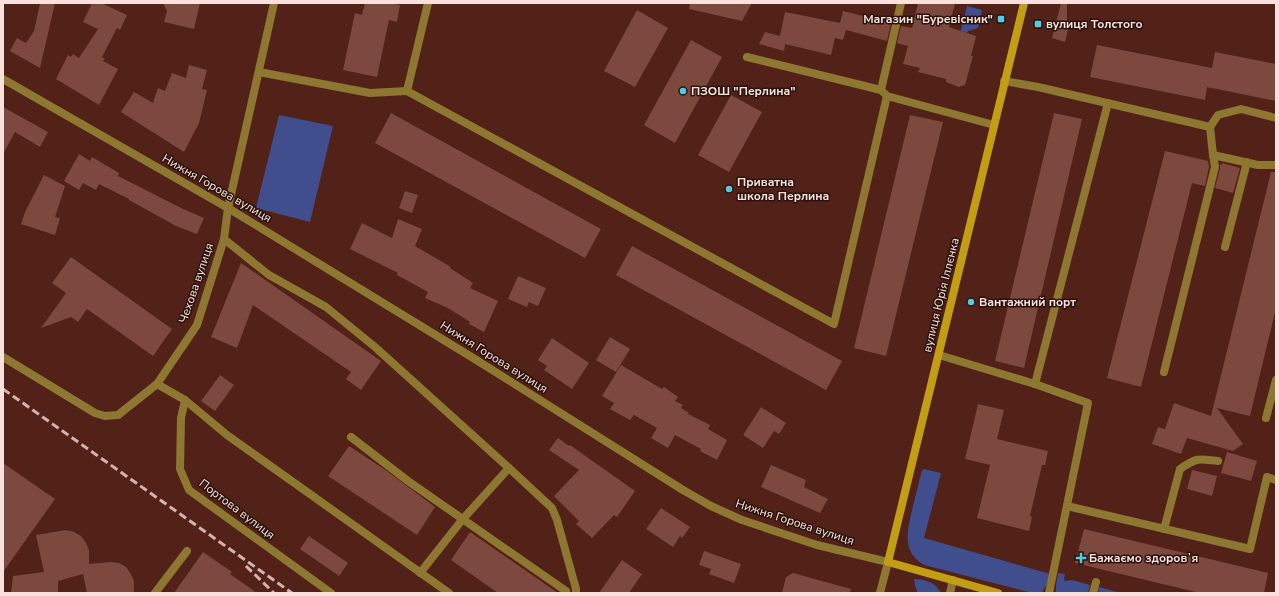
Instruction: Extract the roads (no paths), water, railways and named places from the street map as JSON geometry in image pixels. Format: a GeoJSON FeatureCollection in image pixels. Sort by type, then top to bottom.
{"type":"FeatureCollection","features":[{"type":"Feature","properties":{"kind":"street","name":"Чехова вулиця"},"geometry":{"type":"LineString","coordinates":[[3,357],[95,413],[105,416],[118,415],[157,384],[197,325],[224,239],[228,208],[274,3]]}},
{"type":"Feature","properties":{"kind":"street"},"geometry":{"type":"LineString","coordinates":[[407,91],[428,3]]}},
{"type":"Feature","properties":{"kind":"street"},"geometry":{"type":"LineString","coordinates":[[259,72],[370,93],[407,91],[834,324],[884,93],[901,3]]}},
{"type":"Feature","properties":{"kind":"street","name":"вулиця Юрія Іллєнка"},"geometry":{"type":"LineString","coordinates":[[880,593],[1024,3]]}},
{"type":"Feature","properties":{"kind":"street"},"geometry":{"type":"LineString","coordinates":[[747,57],[884,93],[994,125]]}},
{"type":"Feature","properties":{"kind":"street","name":"Нижня Горова вулиця"},"geometry":{"type":"LineString","coordinates":[[3,80],[228,208],[711,506],[742,520],[817,545],[888,562],[998,593]]}},
{"type":"Feature","properties":{"kind":"street"},"geometry":{"type":"LineString","coordinates":[[1004,81],[1038,87],[1210,127]]}},
{"type":"Feature","properties":{"kind":"street"},"geometry":{"type":"LineString","coordinates":[[1035,384],[1108,104]]}},
{"type":"Feature","properties":{"kind":"street"},"geometry":{"type":"LineString","coordinates":[[1164,372],[1215,167],[1210,127],[1218,115],[1241,109],[1276,118]]}},
{"type":"Feature","properties":{"kind":"street"},"geometry":{"type":"LineString","coordinates":[[1213,155],[1258,165],[1276,165]]}},
{"type":"Feature","properties":{"kind":"street"},"geometry":{"type":"LineString","coordinates":[[1225,247],[1247,162]]}},
{"type":"Feature","properties":{"kind":"street"},"geometry":{"type":"LineString","coordinates":[[224,239],[269,275],[326,307],[375,348],[552,508],[557,520],[576,593]]}},
{"type":"Feature","properties":{"kind":"street"},"geometry":{"type":"LineString","coordinates":[[939,355],[1035,384],[1088,403],[1049,593]]}},
{"type":"Feature","properties":{"kind":"street"},"geometry":{"type":"LineString","coordinates":[[1266,418],[1276,380]]}},
{"type":"Feature","properties":{"kind":"street"},"geometry":{"type":"LineString","coordinates":[[157,384],[185,400],[226,435],[449,593]]}},
{"type":"Feature","properties":{"kind":"street","name":"Портова вулиця"},"geometry":{"type":"LineString","coordinates":[[185,400],[181,418],[180,469],[189,490],[331,593]]}},
{"type":"Feature","properties":{"kind":"street"},"geometry":{"type":"LineString","coordinates":[[351,437],[408,482],[566,591]]}},
{"type":"Feature","properties":{"kind":"street"},"geometry":{"type":"LineString","coordinates":[[1164,529],[1180,469],[1189,463],[1200,459],[1218,461]]}},
{"type":"Feature","properties":{"kind":"street"},"geometry":{"type":"LineString","coordinates":[[420,573],[462,520],[509,468]]}},
{"type":"Feature","properties":{"kind":"street"},"geometry":{"type":"LineString","coordinates":[[1067,506],[1250,549],[1268,477],[1276,480]]}},
{"type":"Feature","properties":{"kind":"street"},"geometry":{"type":"LineString","coordinates":[[155,593],[187,551]]}},
{"type":"Feature","properties":{"kind":"street"},"geometry":{"type":"LineString","coordinates":[[950,593],[953,580]]}},
{"type":"Feature","properties":{"kind":"street"},"geometry":{"type":"LineString","coordinates":[[1093,593],[1096,582]]}},
{"type":"Feature","properties":{"kind":"railway"},"geometry":{"type":"LineString","coordinates":[[3,389],[292,593]]}},
{"type":"Feature","properties":{"kind":"railway"},"geometry":{"type":"LineString","coordinates":[[246,566],[274,593]]}},
{"type":"Feature","properties":{"kind":"place","name":"Магазин \"Буревісник\""},"geometry":{"type":"Point","coordinates":[1001,19]}},
{"type":"Feature","properties":{"kind":"place","name":"вулиця Толстого"},"geometry":{"type":"Point","coordinates":[1038,24]}},
{"type":"Feature","properties":{"kind":"place","name":"ПЗОШ \"Перлина\""},"geometry":{"type":"Point","coordinates":[683,91]}},
{"type":"Feature","properties":{"kind":"place","name":"Приватна школа Перлина"},"geometry":{"type":"Point","coordinates":[729,189]}},
{"type":"Feature","properties":{"kind":"place","name":"Вантажний порт"},"geometry":{"type":"Point","coordinates":[971,302]}},
{"type":"Feature","properties":{"kind":"place","name":"Бажаємо здоровʼя"},"geometry":{"type":"Point","coordinates":[1081,558]}}]}
